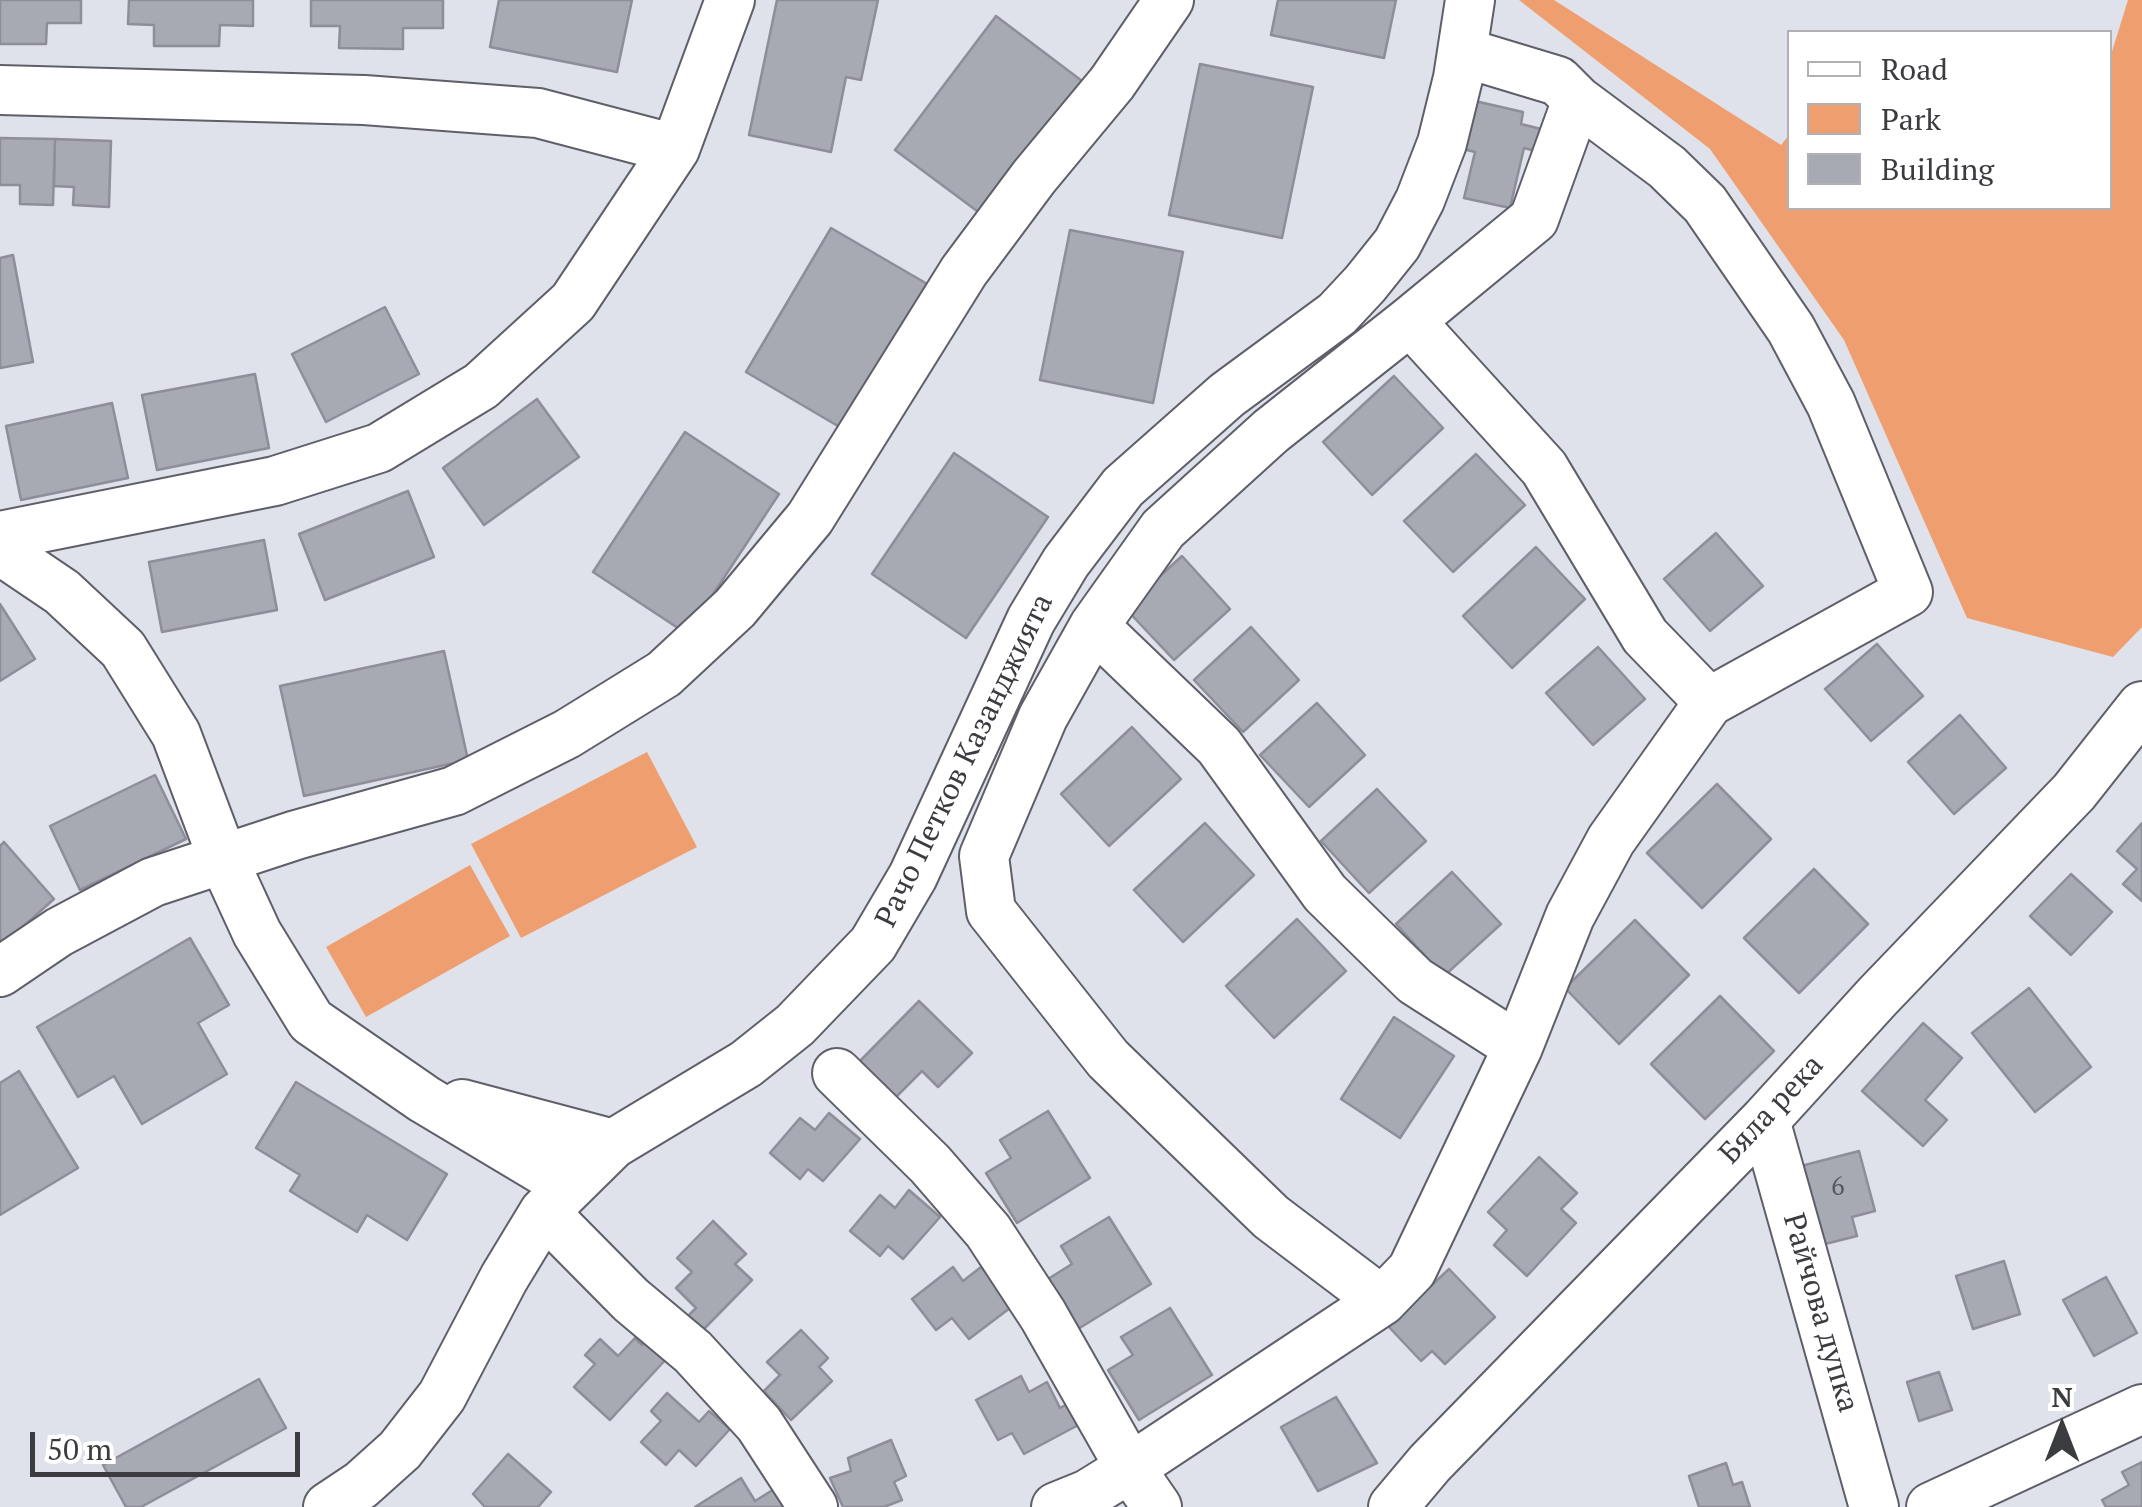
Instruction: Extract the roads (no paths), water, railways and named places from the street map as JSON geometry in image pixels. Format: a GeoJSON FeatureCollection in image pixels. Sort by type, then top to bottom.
{"type":"FeatureCollection","features":[{"type":"Feature","properties":{"kind":"street"},"geometry":{"type":"LineString","coordinates":[[0,536],[275,481],[380,448],[481,386],[573,302],[675,148],[730,0]]}},
{"type":"Feature","properties":{"kind":"street"},"geometry":{"type":"LineString","coordinates":[[0,972],[59,932],[153,882],[296,834],[454,791],[568,734],[664,674],[735,608],[810,518],[964,271],[1034,177],[1112,83],[1169,0]]}},
{"type":"Feature","properties":{"kind":"street","name":"Рачо Петков Казанджията"},"geometry":{"type":"LineString","coordinates":[[328,1507],[361,1485],[400,1450],[442,1396],[504,1278],[556,1200],[613,1144],[746,1064],[795,1025],[873,944],[913,876],[1031,620],[1066,562],[1123,487],[1227,394],[1337,314],[1397,244],[1420,200],[1442,143],[1470,0]]}},
{"type":"Feature","properties":{"kind":"street"},"geometry":{"type":"LineString","coordinates":[[1460,65],[1548,112],[1577,100]]}},
{"type":"Feature","properties":{"kind":"street"},"geometry":{"type":"LineString","coordinates":[[0,90],[364,100],[538,112],[675,148]]}},
{"type":"Feature","properties":{"kind":"street"},"geometry":{"type":"LineString","coordinates":[[1382,1301],[1271,1217],[1108,1058],[992,911],[984,856],[1043,717],[1094,626],[1164,529],[1271,430],[1534,218],[1577,100]]}},
{"type":"Feature","properties":{"kind":"street"},"geometry":{"type":"LineString","coordinates":[[1056,1507],[1088,1494],[1130,1468],[1382,1301],[1412,1270],[1518,1046],[1570,916],[1611,840],[1708,702],[1908,592],[1831,404],[1791,329],[1704,204],[1667,167],[1577,100]]}},
{"type":"Feature","properties":{"kind":"street"},"geometry":{"type":"LineString","coordinates":[[1410,321],[1544,468],[1645,636],[1708,702]]}},
{"type":"Feature","properties":{"kind":"street"},"geometry":{"type":"LineString","coordinates":[[0,550],[62,592],[123,649],[176,734],[257,933],[312,1022],[424,1099],[546,1172],[556,1200],[630,1300],[693,1352],[759,1424],[813,1507]]}},
{"type":"Feature","properties":{"kind":"street"},"geometry":{"type":"LineString","coordinates":[[1094,626],[1219,746],[1325,893],[1415,981],[1518,1046]]}},
{"type":"Feature","properties":{"kind":"street","name":"Бяла река"},"geometry":{"type":"LineString","coordinates":[[1393,1507],[1430,1462],[1765,1120],[2074,792],[2142,706]]}},
{"type":"Feature","properties":{"kind":"street"},"geometry":{"type":"LineString","coordinates":[[837,1073],[930,1164],[988,1231],[1043,1315],[1130,1468],[1157,1507]]}},
{"type":"Feature","properties":{"kind":"street"},"geometry":{"type":"LineString","coordinates":[[424,1099],[458,1103],[613,1144]]}},
{"type":"Feature","properties":{"kind":"street","name":"Райчова дупка"},"geometry":{"type":"LineString","coordinates":[[1765,1120],[1874,1507]]}},
{"type":"Feature","properties":{"kind":"street"},"geometry":{"type":"LineString","coordinates":[[1931,1507],[2142,1409]]}}]}
